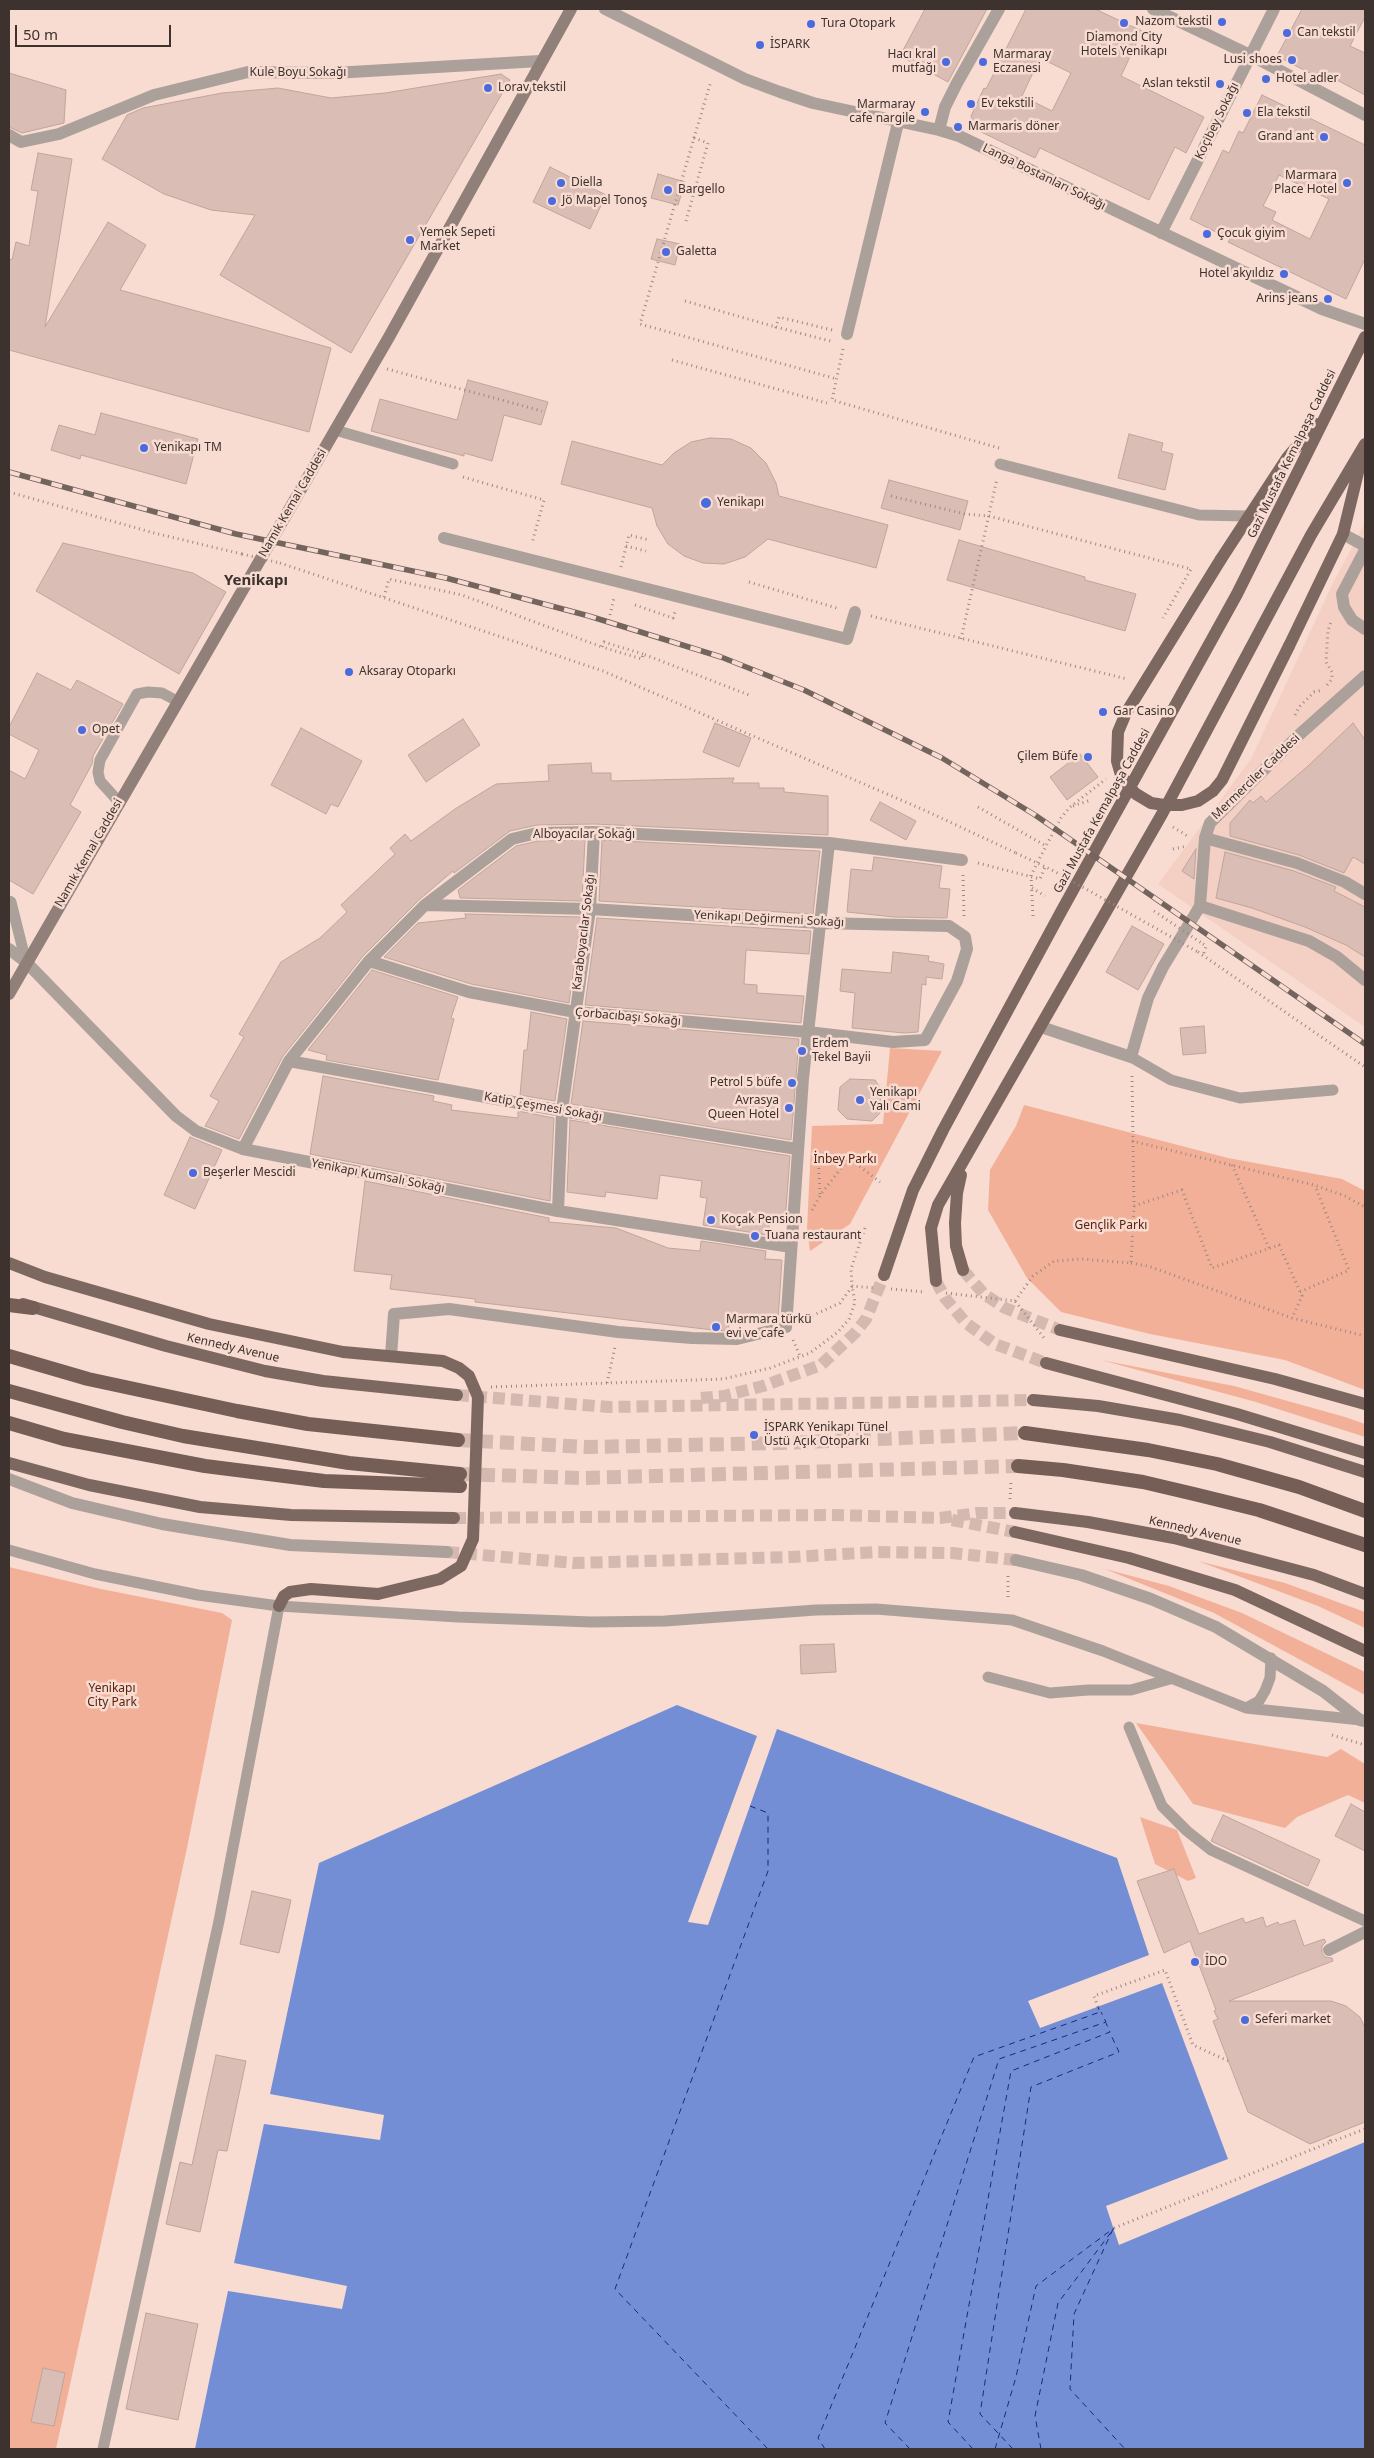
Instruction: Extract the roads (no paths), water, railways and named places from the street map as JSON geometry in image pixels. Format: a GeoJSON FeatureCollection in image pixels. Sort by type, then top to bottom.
{"type":"FeatureCollection","features":[{"type":"Feature","properties":{"kind":"highway"},"geometry":{"type":"LineString","coordinates":[[9,1306],[33,1308]]}},
{"type":"Feature","properties":{"kind":"highway"},"geometry":{"type":"LineString","coordinates":[[9,1356],[88,1379],[237,1411],[326,1426],[458,1440]]}},
{"type":"Feature","properties":{"kind":"highway"},"geometry":{"type":"LineString","coordinates":[[9,1391],[122,1422],[193,1438],[460,1480],[324,1482],[205,1466],[73,1441],[9,1423]]}},
{"type":"Feature","properties":{"kind":"highway"},"geometry":{"type":"LineString","coordinates":[[1025,1433],[1148,1450],[1217,1464],[1299,1487],[1365,1511]]}},
{"type":"Feature","properties":{"kind":"highway"},"geometry":{"type":"LineString","coordinates":[[1015,1470],[1134,1481],[1185,1492],[1259,1510],[1365,1546]]}},
{"type":"Feature","properties":{"kind":"main road","name":"Namık Kemal Caddesi"},"geometry":{"type":"LineString","coordinates":[[9,992],[335,430],[540,61],[571,9]]}},
{"type":"Feature","properties":{"kind":"main road","name":"Gazi Mustafa Kemalpaşa Caddesi"},"geometry":{"type":"LineString","coordinates":[[884,1275],[913,1190],[943,1130],[1062,910],[1238,594],[1365,337]]}},
{"type":"Feature","properties":{"kind":"main road"},"geometry":{"type":"LineString","coordinates":[[1327,411],[1287,458],[1247,516],[1134,698],[1118,732],[1117,761],[1121,775],[1136,794],[1151,803],[1182,805],[1198,801],[1213,791],[1222,780],[1343,534],[1365,446]]}},
{"type":"Feature","properties":{"kind":"main road"},"geometry":{"type":"LineString","coordinates":[[937,1287],[932,1228],[938,1206],[1162,814],[1311,535],[1365,446]]}},
{"type":"Feature","properties":{"kind":"main road"},"geometry":{"type":"LineString","coordinates":[[963,1270],[956,1246],[955,1223],[957,1193],[964,1162]]}},
{"type":"Feature","properties":{"kind":"main road"},"geometry":{"type":"LineString","coordinates":[[9,1263],[45,1277],[209,1324],[343,1352],[443,1361],[459,1368],[469,1376],[476,1388],[477,1430],[473,1539],[469,1552],[461,1566],[440,1579],[378,1594],[311,1589],[290,1592],[284,1596],[279,1606]]}},
{"type":"Feature","properties":{"kind":"main road","name":"Kennedy Avenue"},"geometry":{"type":"LineString","coordinates":[[9,1299],[33,1308],[166,1346],[265,1371],[323,1381],[457,1395]]}},
{"type":"Feature","properties":{"kind":"main road"},"geometry":{"type":"LineString","coordinates":[[1060,1330],[1275,1379],[1365,1404]]}},
{"type":"Feature","properties":{"kind":"main road"},"geometry":{"type":"LineString","coordinates":[[1046,1363],[1228,1412],[1365,1453]]}},
{"type":"Feature","properties":{"kind":"main road"},"geometry":{"type":"LineString","coordinates":[[1034,1400],[1098,1406],[1180,1420],[1270,1442],[1365,1472]]}},
{"type":"Feature","properties":{"kind":"main road"},"geometry":{"type":"LineString","coordinates":[[9,1462],[99,1487],[200,1507],[291,1515],[454,1518]]}},
{"type":"Feature","properties":{"kind":"main road","name":"Kennedy Avenue"},"geometry":{"type":"LineString","coordinates":[[1015,1514],[1088,1522],[1174,1538],[1314,1576],[1365,1594]]}},
{"type":"Feature","properties":{"kind":"main road"},"geometry":{"type":"LineString","coordinates":[[1015,1532],[1138,1561],[1234,1590],[1365,1651]]}},
{"type":"Feature","properties":{"kind":"street"},"geometry":{"type":"LineString","coordinates":[[940,130],[945,107],[957,82],[999,9]]}},
{"type":"Feature","properties":{"kind":"street"},"geometry":{"type":"LineString","coordinates":[[1153,9],[1250,55],[1365,115]]}},
{"type":"Feature","properties":{"kind":"street","name":"Koçibey Sokağı"},"geometry":{"type":"LineString","coordinates":[[1161,233],[1274,9]]}},
{"type":"Feature","properties":{"kind":"street","name":"Langa Bostanları Sokağı"},"geometry":{"type":"LineString","coordinates":[[608,10],[745,79],[813,103],[940,130],[959,136],[1322,309],[1365,324]]}},
{"type":"Feature","properties":{"kind":"street","name":"Kule Boyu Sokağı"},"geometry":{"type":"LineString","coordinates":[[9,135],[21,142],[59,134],[154,95],[248,72],[334,73],[540,61]]}},
{"type":"Feature","properties":{"kind":"street"},"geometry":{"type":"LineString","coordinates":[[844,339],[857,294],[898,122]]}},
{"type":"Feature","properties":{"kind":"street"},"geometry":{"type":"LineString","coordinates":[[1343,534],[1365,548],[1342,594],[1344,607],[1352,620],[1365,629]]}},
{"type":"Feature","properties":{"kind":"street"},"geometry":{"type":"LineString","coordinates":[[444,538],[618,580],[847,639],[855,612]]}},
{"type":"Feature","properties":{"kind":"street","name":"Mermerciler Caddesi"},"geometry":{"type":"LineString","coordinates":[[1200,906],[1206,838],[1210,823],[1231,801],[1365,676]]}},
{"type":"Feature","properties":{"kind":"street","name":"Alboyacılar Sokağı"},"geometry":{"type":"LineString","coordinates":[[243,1149],[289,1062],[369,962],[425,905],[512,839],[537,833],[594,832],[829,843],[962,860]]}},
{"type":"Feature","properties":{"kind":"street","name":"Karaboyacılar Sokağı"},"geometry":{"type":"LineString","coordinates":[[558,1211],[562,1111],[590,909],[594,832]]}},
{"type":"Feature","properties":{"kind":"street"},"geometry":{"type":"LineString","coordinates":[[1206,838],[1297,863],[1345,882],[1365,894]]}},
{"type":"Feature","properties":{"kind":"street"},"geometry":{"type":"LineString","coordinates":[[391,1356],[394,1314],[448,1309],[618,1332],[737,1339],[786,1326],[797,1149],[829,843]]}},
{"type":"Feature","properties":{"kind":"street","name":"Yenikapı Değirmeni Sokağı"},"geometry":{"type":"LineString","coordinates":[[425,905],[590,909],[820,923],[950,926],[965,937],[967,949],[957,981],[926,1040],[893,1042]]}},
{"type":"Feature","properties":{"kind":"street"},"geometry":{"type":"LineString","coordinates":[[1041,1027],[1132,1057],[1148,998],[1163,966],[1200,906],[1308,942],[1337,957],[1365,980]]}},
{"type":"Feature","properties":{"kind":"street","name":"Yenikapı Kumsalı Sokağı"},"geometry":{"type":"LineString","coordinates":[[9,949],[26,962],[176,1116],[196,1131],[243,1149],[558,1211],[791,1247]]}},
{"type":"Feature","properties":{"kind":"street","name":"Çorbacıbaşı Sokağı"},"geometry":{"type":"LineString","coordinates":[[369,962],[469,992],[575,1012],[808,1032],[893,1042]]}},
{"type":"Feature","properties":{"kind":"street","name":"Katip Çeşmesi Sokağı"},"geometry":{"type":"LineString","coordinates":[[289,1062],[562,1111],[797,1149]]}},
{"type":"Feature","properties":{"kind":"street"},"geometry":{"type":"LineString","coordinates":[[9,1479],[72,1503],[162,1524],[290,1545],[447,1552]]}},
{"type":"Feature","properties":{"kind":"street"},"geometry":{"type":"LineString","coordinates":[[1016,1560],[1081,1575],[1151,1600],[1216,1627],[1323,1691],[1364,1722]]}},
{"type":"Feature","properties":{"kind":"street"},"geometry":{"type":"LineString","coordinates":[[1329,1950],[1365,1932]]}},
{"type":"Feature","properties":{"kind":"lane"},"geometry":{"type":"LineString","coordinates":[[335,430],[453,464]]}},
{"type":"Feature","properties":{"kind":"lane"},"geometry":{"type":"LineString","coordinates":[[1000,464],[1199,515],[1247,516]]}},
{"type":"Feature","properties":{"kind":"lane"},"geometry":{"type":"LineString","coordinates":[[119,802],[100,781],[100,760],[137,694],[148,692],[162,693],[177,701]]}},
{"type":"Feature","properties":{"kind":"lane"},"geometry":{"type":"LineString","coordinates":[[9,901],[11,902],[26,962]]}},
{"type":"Feature","properties":{"kind":"lane"},"geometry":{"type":"LineString","coordinates":[[1132,1057],[1171,1080],[1240,1098],[1333,1090]]}},
{"type":"Feature","properties":{"kind":"lane"},"geometry":{"type":"LineString","coordinates":[[9,1550],[95,1574],[198,1595],[279,1606],[458,1617],[592,1622],[666,1620],[816,1610],[876,1609],[1012,1620],[1103,1651],[1246,1708],[1364,1722]]}},
{"type":"Feature","properties":{"kind":"lane"},"geometry":{"type":"LineString","coordinates":[[103,2449],[219,1921],[279,1606]]}},
{"type":"Feature","properties":{"kind":"lane"},"geometry":{"type":"LineString","coordinates":[[1246,1708],[1259,1701],[1265,1691],[1270,1678],[1270,1658]]}},
{"type":"Feature","properties":{"kind":"lane"},"geometry":{"type":"LineString","coordinates":[[988,1677],[1050,1693],[1088,1690],[1130,1690],[1170,1679]]}},
{"type":"Feature","properties":{"kind":"lane"},"geometry":{"type":"LineString","coordinates":[[1129,1727],[1162,1806],[1187,1831],[1211,1850],[1365,1921]]}},
{"type":"Feature","properties":{"kind":"water"},"geometry":{"type":"Polygon","coordinates":[[[677,1705],[757,1736],[688,1922],[708,1925],[777,1729],[1117,1858],[1149,1955],[1028,2001],[1040,2028],[1162,1983],[1228,2159],[1106,2206],[1119,2245],[1365,2142],[1365,2449],[195,2449],[228,2291],[342,2309],[347,2286],[234,2263],[264,2124],[380,2140],[384,2115],[270,2094],[319,1863],[677,1705]]]}},
{"type":"Feature","properties":{"kind":"tunnel"},"geometry":{"type":"LineString","coordinates":[[963,1270],[984,1294],[1005,1308],[1060,1330]]}},
{"type":"Feature","properties":{"kind":"tunnel"},"geometry":{"type":"LineString","coordinates":[[701,1398],[724,1396],[763,1386],[821,1365],[855,1333],[866,1319],[884,1275]]}},
{"type":"Feature","properties":{"kind":"tunnel"},"geometry":{"type":"LineString","coordinates":[[936,1281],[945,1298],[966,1323],[995,1344],[1046,1363]]}},
{"type":"Feature","properties":{"kind":"tunnel"},"geometry":{"type":"LineString","coordinates":[[457,1395],[609,1407],[1033,1400]]}},
{"type":"Feature","properties":{"kind":"tunnel"},"geometry":{"type":"LineString","coordinates":[[458,1440],[588,1447],[781,1443],[1025,1433]]}},
{"type":"Feature","properties":{"kind":"tunnel"},"geometry":{"type":"LineString","coordinates":[[460,1474],[582,1478],[1018,1466]]}},
{"type":"Feature","properties":{"kind":"tunnel"},"geometry":{"type":"LineString","coordinates":[[454,1518],[831,1515],[940,1518],[978,1513],[1015,1513]]}},
{"type":"Feature","properties":{"kind":"tunnel"},"geometry":{"type":"LineString","coordinates":[[952,1520],[1015,1532]]}},
{"type":"Feature","properties":{"kind":"tunnel"},"geometry":{"type":"LineString","coordinates":[[447,1552],[574,1563],[792,1557],[878,1552],[952,1553],[1016,1560]]}},
{"type":"Feature","properties":{"kind":"railway"},"geometry":{"type":"LineString","coordinates":[[9,472],[236,534],[446,578],[589,616],[721,657],[804,690],[942,758],[1035,815],[1365,1044]]}},
{"type":"Feature","properties":{"kind":"place","name":"Nazom tekstil"},"geometry":{"type":"Point","coordinates":[1222,22]}},
{"type":"Feature","properties":{"kind":"place","name":"Diamond City Hotels Yenikapı"},"geometry":{"type":"Point","coordinates":[1124,23]}},
{"type":"Feature","properties":{"kind":"place","name":"Tura Otopark"},"geometry":{"type":"Point","coordinates":[811,24]}},
{"type":"Feature","properties":{"kind":"place","name":"Can tekstil"},"geometry":{"type":"Point","coordinates":[1287,33]}},
{"type":"Feature","properties":{"kind":"place","name":"İSPARK"},"geometry":{"type":"Point","coordinates":[760,45]}},
{"type":"Feature","properties":{"kind":"place","name":"Lusi shoes"},"geometry":{"type":"Point","coordinates":[1292,60]}},
{"type":"Feature","properties":{"kind":"place","name":"Hacı kral mutfağı"},"geometry":{"type":"Point","coordinates":[946,62]}},
{"type":"Feature","properties":{"kind":"place","name":"Marmaray Eczanesi"},"geometry":{"type":"Point","coordinates":[983,62]}},
{"type":"Feature","properties":{"kind":"place","name":"Hotel adler"},"geometry":{"type":"Point","coordinates":[1266,79]}},
{"type":"Feature","properties":{"kind":"place","name":"Aslan tekstil"},"geometry":{"type":"Point","coordinates":[1220,84]}},
{"type":"Feature","properties":{"kind":"place","name":"Lorav tekstil"},"geometry":{"type":"Point","coordinates":[488,88]}},
{"type":"Feature","properties":{"kind":"place","name":"Ev tekstili"},"geometry":{"type":"Point","coordinates":[971,104]}},
{"type":"Feature","properties":{"kind":"place","name":"Marmaray cafe nargile"},"geometry":{"type":"Point","coordinates":[925,112]}},
{"type":"Feature","properties":{"kind":"place","name":"Ela tekstil"},"geometry":{"type":"Point","coordinates":[1247,113]}},
{"type":"Feature","properties":{"kind":"place","name":"Marmaris döner"},"geometry":{"type":"Point","coordinates":[958,127]}},
{"type":"Feature","properties":{"kind":"place","name":"Grand ant"},"geometry":{"type":"Point","coordinates":[1324,137]}},
{"type":"Feature","properties":{"kind":"place","name":"Diella"},"geometry":{"type":"Point","coordinates":[561,183]}},
{"type":"Feature","properties":{"kind":"place","name":"Marmara Place Hotel"},"geometry":{"type":"Point","coordinates":[1347,183]}},
{"type":"Feature","properties":{"kind":"place","name":"Bargello"},"geometry":{"type":"Point","coordinates":[668,190]}},
{"type":"Feature","properties":{"kind":"place","name":"Jö Mapel Tonoş"},"geometry":{"type":"Point","coordinates":[552,201]}},
{"type":"Feature","properties":{"kind":"place","name":"Çocuk giyim"},"geometry":{"type":"Point","coordinates":[1207,234]}},
{"type":"Feature","properties":{"kind":"place","name":"Yemek Sepeti Market"},"geometry":{"type":"Point","coordinates":[410,240]}},
{"type":"Feature","properties":{"kind":"place","name":"Galetta"},"geometry":{"type":"Point","coordinates":[666,252]}},
{"type":"Feature","properties":{"kind":"place","name":"Hotel akyıldız"},"geometry":{"type":"Point","coordinates":[1284,274]}},
{"type":"Feature","properties":{"kind":"place","name":"Arins jeans"},"geometry":{"type":"Point","coordinates":[1328,299]}},
{"type":"Feature","properties":{"kind":"place","name":"Yenikapı TM"},"geometry":{"type":"Point","coordinates":[144,448]}},
{"type":"Feature","properties":{"kind":"place","name":"Yenikapı"},"geometry":{"type":"Point","coordinates":[706,503]}},
{"type":"Feature","properties":{"kind":"place","name":"Aksaray Otoparkı"},"geometry":{"type":"Point","coordinates":[349,672]}},
{"type":"Feature","properties":{"kind":"place","name":"Gar Casino"},"geometry":{"type":"Point","coordinates":[1103,712]}},
{"type":"Feature","properties":{"kind":"place","name":"Opet"},"geometry":{"type":"Point","coordinates":[82,730]}},
{"type":"Feature","properties":{"kind":"place","name":"Çilem Büfe"},"geometry":{"type":"Point","coordinates":[1088,757]}},
{"type":"Feature","properties":{"kind":"place","name":"Erdem Tekel Bayii"},"geometry":{"type":"Point","coordinates":[802,1051]}},
{"type":"Feature","properties":{"kind":"place","name":"Petrol 5 büfe"},"geometry":{"type":"Point","coordinates":[792,1083]}},
{"type":"Feature","properties":{"kind":"place","name":"Yenikapı Yalı Cami"},"geometry":{"type":"Point","coordinates":[860,1100]}},
{"type":"Feature","properties":{"kind":"place","name":"Avrasya Queen Hotel"},"geometry":{"type":"Point","coordinates":[789,1108]}},
{"type":"Feature","properties":{"kind":"place","name":"Beşerler Mescidi"},"geometry":{"type":"Point","coordinates":[193,1173]}},
{"type":"Feature","properties":{"kind":"place","name":"Koçak Pension"},"geometry":{"type":"Point","coordinates":[711,1220]}},
{"type":"Feature","properties":{"kind":"place","name":"Tuana restaurant"},"geometry":{"type":"Point","coordinates":[755,1236]}},
{"type":"Feature","properties":{"kind":"place","name":"Marmara türkü evi ve cafe"},"geometry":{"type":"Point","coordinates":[716,1327]}},
{"type":"Feature","properties":{"kind":"place","name":"İSPARK Yenikapı Tünel Üstü Açık Otoparkı"},"geometry":{"type":"Point","coordinates":[754,1435]}},
{"type":"Feature","properties":{"kind":"place","name":"İDO"},"geometry":{"type":"Point","coordinates":[1195,1962]}},
{"type":"Feature","properties":{"kind":"place","name":"Seferi market"},"geometry":{"type":"Point","coordinates":[1245,2020]}},
{"type":"Feature","properties":{"kind":"district","name":"Yenikapı"},"geometry":{"type":"Point","coordinates":[256,581]}},
{"type":"Feature","properties":{"kind":"park label","name":"İnbey Parkı"},"geometry":{"type":"Point","coordinates":[845,1160]}},
{"type":"Feature","properties":{"kind":"park label","name":"Gençlik Parkı"},"geometry":{"type":"Point","coordinates":[1111,1226]}},
{"type":"Feature","properties":{"kind":"park label","name":"Yenikapı City Park"},"geometry":{"type":"Point","coordinates":[112,1696]}}]}
